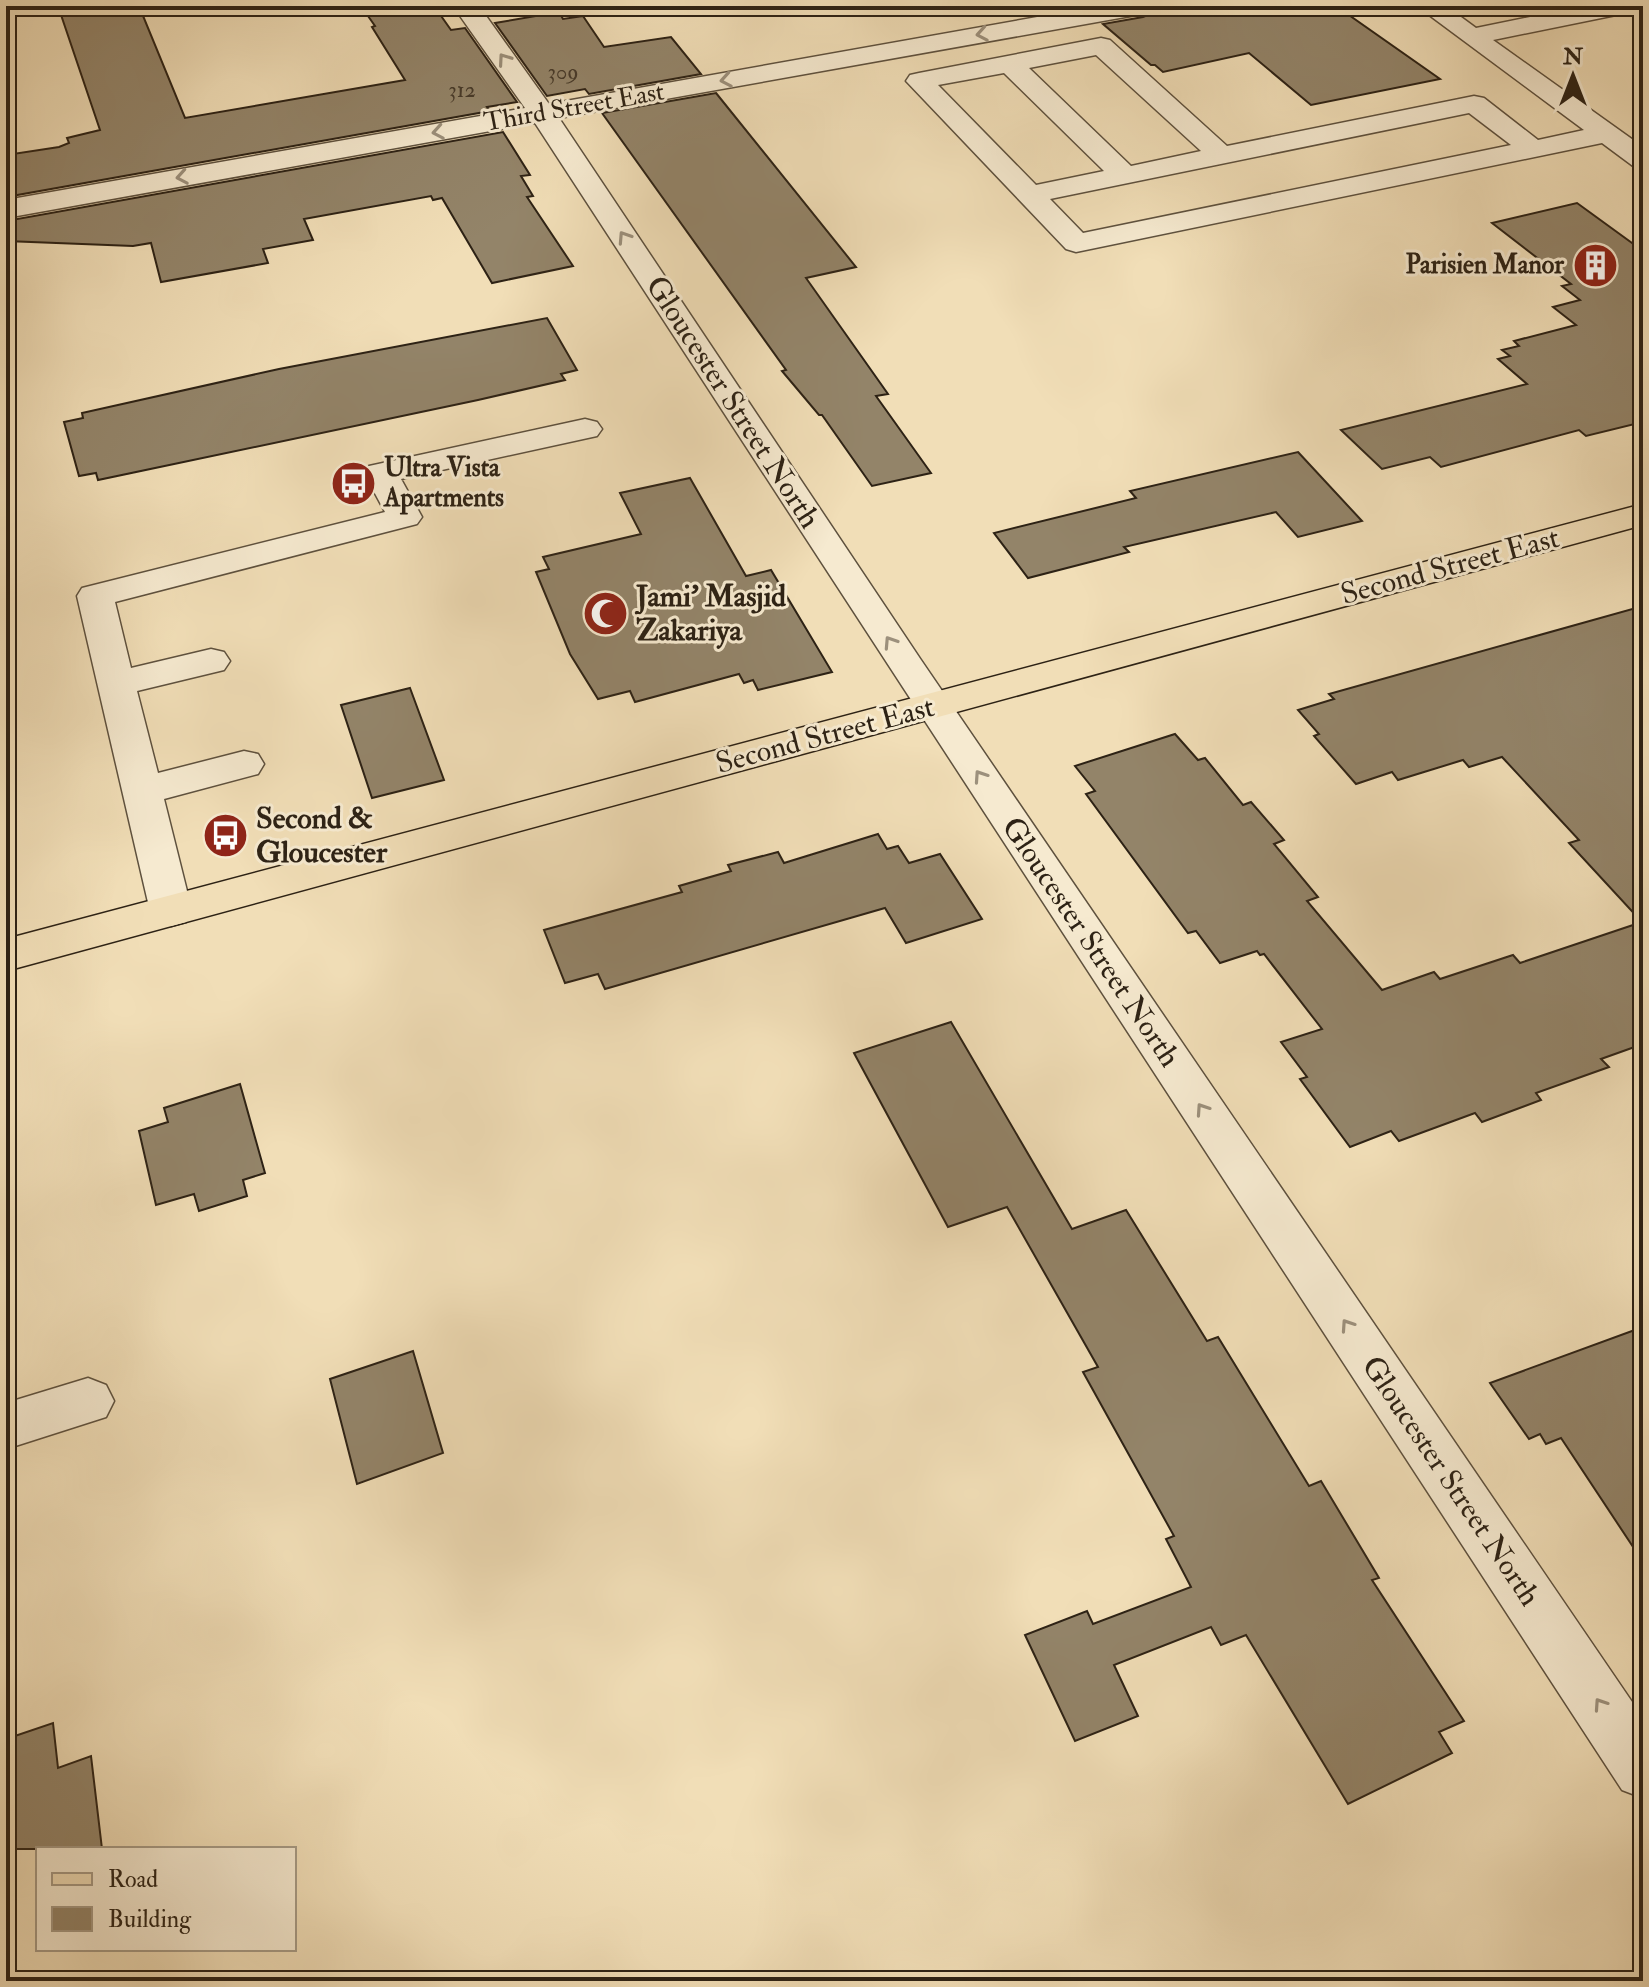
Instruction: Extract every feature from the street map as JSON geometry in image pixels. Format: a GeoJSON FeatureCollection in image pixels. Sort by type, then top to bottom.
{"type":"FeatureCollection","features":[{"type":"Feature","properties":{"kind":"main road","name":"Second Street East"},"geometry":{"type":"LineString","coordinates":[[6,955],[1643,514]]}},
{"type":"Feature","properties":{"kind":"street","name":"Gloucester Street North"},"geometry":{"type":"LineString","coordinates":[[466,6],[542,113],[933,707],[1643,1769]]}},
{"type":"Feature","properties":{"kind":"street","name":"Third Street East"},"geometry":{"type":"LineString","coordinates":[[6,209],[1142,6]]}},
{"type":"Feature","properties":{"kind":"street"},"geometry":{"type":"LineString","coordinates":[[1430,6],[1643,160]]}},
{"type":"Feature","properties":{"kind":"street"},"geometry":{"type":"LineString","coordinates":[[1473,36],[1621,6]]}},
{"type":"Feature","properties":{"kind":"street"},"geometry":{"type":"LineString","coordinates":[[1222,156],[1101,46],[919,81],[1076,243],[1607,134]]}},
{"type":"Feature","properties":{"kind":"street"},"geometry":{"type":"LineString","coordinates":[[1010,64],[1125,176]]}},
{"type":"Feature","properties":{"kind":"street"},"geometry":{"type":"LineString","coordinates":[[1029,195],[1474,104],[1533,149]]}},
{"type":"Feature","properties":{"kind":"street"},"geometry":{"type":"LineString","coordinates":[[171,911],[95,596],[405,517],[381,473],[585,429]]}},
{"type":"Feature","properties":{"kind":"street"},"geometry":{"type":"LineString","coordinates":[[117,684],[211,661]]}},
{"type":"Feature","properties":{"kind":"street"},"geometry":{"type":"LineString","coordinates":[[142,791],[244,764]]}},
{"type":"Feature","properties":{"kind":"street"},"geometry":{"type":"LineString","coordinates":[[6,1426],[88,1401]]}},
{"type":"Feature","properties":{"kind":"building"},"geometry":{"type":"Polygon","coordinates":[[[58,6],[139,6],[185,118],[405,80],[372,27],[375,26],[368,16],[378,14],[372,6],[434,6],[451,30],[465,28],[517,102],[487,107],[490,111],[6,197],[6,155],[59,147],[69,143],[67,138],[100,130],[58,6]]]}},
{"type":"Feature","properties":{"kind":"building"},"geometry":{"type":"Polygon","coordinates":[[[1158,6],[1336,6],[1440,79],[1311,105],[1249,53],[1163,72],[1103,24],[1143,17],[1153,13],[1158,6]]]}},
{"type":"Feature","properties":{"kind":"building"},"geometry":{"type":"Polygon","coordinates":[[[559,12],[563,19],[583,16],[604,47],[671,37],[701,74],[589,94],[585,89],[547,96],[495,23],[559,12]]]}},
{"type":"Feature","properties":{"kind":"building"},"geometry":{"type":"Polygon","coordinates":[[[716,93],[856,267],[806,278],[888,394],[876,396],[931,473],[872,486],[822,415],[782,371],[786,370],[602,113],[716,93]]]}},
{"type":"Feature","properties":{"kind":"building"},"geometry":{"type":"Polygon","coordinates":[[[503,132],[530,175],[521,176],[533,196],[527,197],[573,266],[492,283],[442,198],[433,200],[431,196],[304,219],[313,240],[263,249],[268,263],[161,282],[151,243],[133,246],[6,241],[6,221],[503,132]]]}},
{"type":"Feature","properties":{"kind":"building"},"geometry":{"type":"Polygon","coordinates":[[[1577,203],[1643,251],[1643,422],[1586,436],[1579,430],[1441,467],[1430,457],[1382,469],[1341,430],[1527,384],[1498,359],[1510,356],[1502,350],[1519,346],[1514,341],[1576,325],[1553,307],[1580,300],[1562,286],[1571,284],[1492,223],[1577,203]]]}},
{"type":"Feature","properties":{"kind":"building"},"geometry":{"type":"Polygon","coordinates":[[[547,318],[577,370],[561,374],[565,380],[478,400],[98,480],[96,473],[79,476],[64,422],[83,418],[82,413],[279,369],[547,318]]]}},
{"type":"Feature","properties":{"kind":"building"},"geometry":{"type":"Polygon","coordinates":[[[1298,452],[1362,521],[1298,537],[1276,512],[1124,547],[1129,552],[1028,578],[994,533],[1136,498],[1130,491],[1298,452]]]}},
{"type":"Feature","properties":{"kind":"building"},"geometry":{"type":"Polygon","coordinates":[[[690,478],[746,576],[771,570],[832,672],[758,690],[753,680],[744,683],[739,674],[635,702],[630,691],[598,699],[570,654],[536,572],[549,569],[543,557],[641,534],[620,493],[690,478]]]}},
{"type":"Feature","properties":{"kind":"building"},"geometry":{"type":"Polygon","coordinates":[[[1643,606],[1643,1044],[1601,1059],[1609,1067],[1536,1093],[1541,1100],[1482,1122],[1475,1113],[1399,1141],[1391,1131],[1350,1147],[1300,1079],[1307,1077],[1281,1042],[1322,1029],[1264,954],[1260,955],[1257,951],[1220,963],[1196,931],[1188,933],[1086,794],[1095,791],[1075,766],[1175,734],[1198,760],[1205,758],[1243,805],[1251,802],[1284,840],[1274,844],[1318,897],[1307,901],[1382,990],[1434,972],[1440,979],[1513,955],[1520,963],[1642,922],[1569,843],[1579,840],[1502,757],[1469,767],[1463,760],[1398,780],[1392,772],[1356,784],[1314,736],[1319,734],[1298,710],[1334,699],[1329,694],[1643,606]]]}},
{"type":"Feature","properties":{"kind":"building"},"geometry":{"type":"Polygon","coordinates":[[[410,688],[444,780],[372,798],[341,705],[410,688]]]}},
{"type":"Feature","properties":{"kind":"building"},"geometry":{"type":"Polygon","coordinates":[[[878,834],[887,849],[898,846],[909,863],[940,854],[982,919],[906,943],[885,908],[605,989],[598,974],[565,983],[544,930],[682,892],[679,886],[731,871],[728,865],[778,852],[784,863],[878,834]]]}},
{"type":"Feature","properties":{"kind":"building"},"geometry":{"type":"Polygon","coordinates":[[[951,1022],[1072,1229],[1126,1210],[1207,1341],[1218,1337],[1309,1486],[1321,1481],[1379,1578],[1372,1580],[1464,1721],[1439,1732],[1452,1753],[1348,1804],[1246,1635],[1221,1645],[1211,1627],[1114,1665],[1138,1716],[1075,1741],[1025,1635],[1087,1611],[1093,1624],[1191,1587],[1166,1539],[1174,1536],[1083,1372],[1098,1367],[1007,1207],[948,1227],[854,1053],[951,1022]]]}},
{"type":"Feature","properties":{"kind":"building"},"geometry":{"type":"Polygon","coordinates":[[[240,1084],[265,1173],[243,1180],[247,1196],[199,1211],[194,1194],[156,1205],[139,1131],[168,1122],[164,1108],[240,1084]]]}},
{"type":"Feature","properties":{"kind":"building"},"geometry":{"type":"Polygon","coordinates":[[[1643,1327],[1643,1562],[1561,1438],[1546,1444],[1540,1434],[1529,1439],[1490,1383],[1643,1327]]]}},
{"type":"Feature","properties":{"kind":"building"},"geometry":{"type":"Polygon","coordinates":[[[413,1351],[443,1453],[357,1484],[330,1379],[413,1351]]]}},
{"type":"Feature","properties":{"kind":"building"},"geometry":{"type":"Polygon","coordinates":[[[53,1723],[58,1768],[91,1756],[102,1847],[6,1849],[6,1739],[53,1723]]]}},
{"type":"Feature","properties":{"kind":"place","name":"Parisien Manor"},"geometry":{"type":"Point","coordinates":[1595,265]}},
{"type":"Feature","properties":{"kind":"place","name":"Ultra Vista Apartments"},"geometry":{"type":"Point","coordinates":[353,483]}},
{"type":"Feature","properties":{"kind":"place","name":"Jami' Masjid Zakariya"},"geometry":{"type":"Point","coordinates":[605,613]}},
{"type":"Feature","properties":{"kind":"place","name":"Second & Gloucester"},"geometry":{"type":"Point","coordinates":[225,835]}}]}
